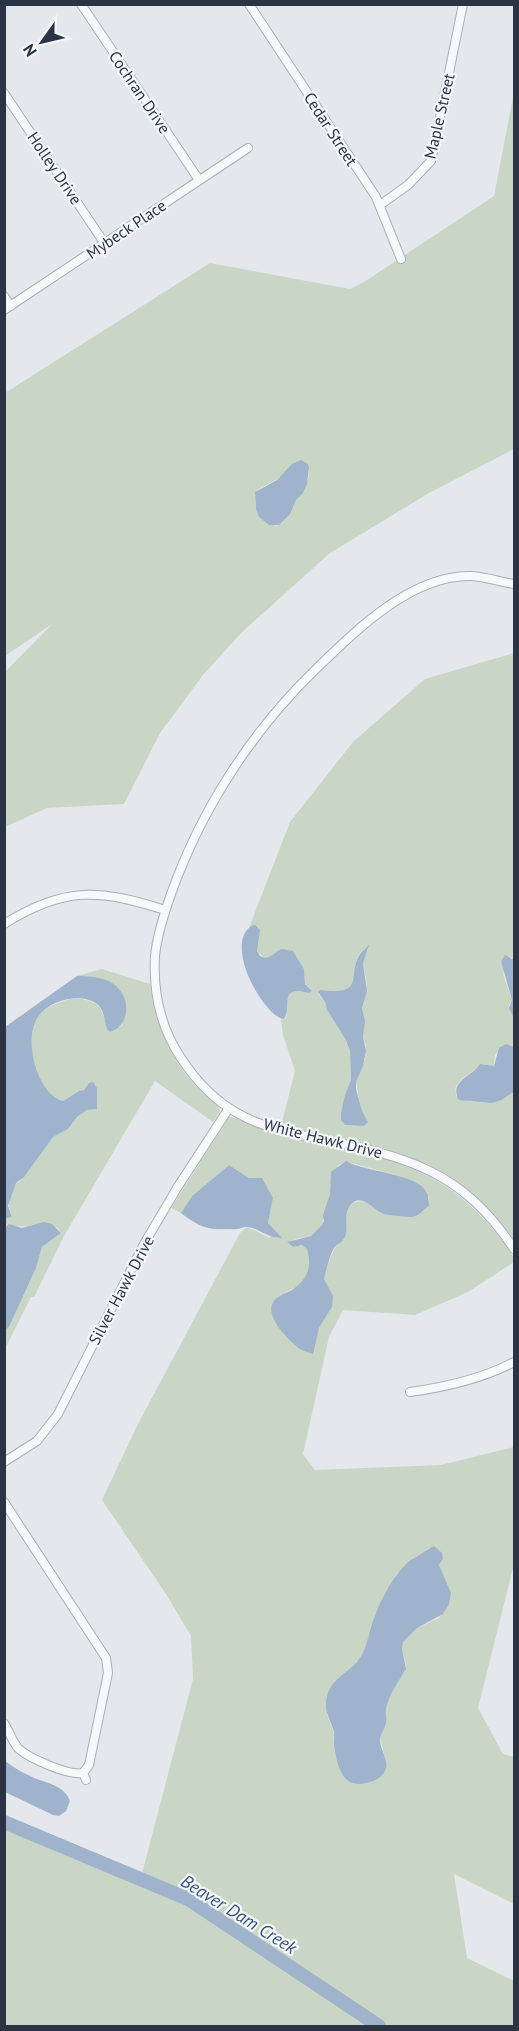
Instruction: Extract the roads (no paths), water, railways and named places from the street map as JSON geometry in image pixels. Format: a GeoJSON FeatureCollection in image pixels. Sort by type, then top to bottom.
{"type":"FeatureCollection","features":[{"type":"Feature","properties":{"kind":"street","name":"Cochran Drive"},"geometry":{"type":"LineString","coordinates":[[81,4],[199,180]]}},
{"type":"Feature","properties":{"kind":"street","name":"Cedar Street"},"geometry":{"type":"LineString","coordinates":[[249,4],[380,205],[401,259]]}},
{"type":"Feature","properties":{"kind":"street","name":"Maple Street"},"geometry":{"type":"LineString","coordinates":[[380,205],[408,185],[431,162],[463,4]]}},
{"type":"Feature","properties":{"kind":"street","name":"Holley Drive"},"geometry":{"type":"LineString","coordinates":[[4,93],[105,244]]}},
{"type":"Feature","properties":{"kind":"street","name":"Mybeck Place"},"geometry":{"type":"LineString","coordinates":[[8,308],[248,148]]}},
{"type":"Feature","properties":{"kind":"street"},"geometry":{"type":"LineString","coordinates":[[4,296],[8,308]]}},
{"type":"Feature","properties":{"kind":"street","name":"White Hawk Drive"},"geometry":{"type":"LineString","coordinates":[[514,584],[473,576],[445,579],[405,595],[378,614],[327,658],[278,709],[238,761],[207,812],[191,844],[165,910],[157,941],[155,969],[158,1004],[163,1022],[177,1052],[190,1071],[211,1094],[247,1118],[276,1129],[384,1152],[425,1168],[471,1198],[497,1224],[514,1249]]}},
{"type":"Feature","properties":{"kind":"street"},"geometry":{"type":"LineString","coordinates":[[4,924],[41,904],[85,894],[113,895],[165,910]]}},
{"type":"Feature","properties":{"kind":"street","name":"Silver Hawk Drive"},"geometry":{"type":"LineString","coordinates":[[4,1462],[32,1445],[54,1420],[144,1244],[229,1108]]}},
{"type":"Feature","properties":{"kind":"street"},"geometry":{"type":"LineString","coordinates":[[410,1392],[458,1384],[514,1362]]}},
{"type":"Feature","properties":{"kind":"street"},"geometry":{"type":"LineString","coordinates":[[4,1502],[106,1658],[108,1673],[89,1765],[84,1777],[25,1753],[16,1745],[4,1723]]}},
{"type":"Feature","properties":{"kind":"water"},"geometry":{"type":"Polygon","coordinates":[[[301,460],[308,464],[309,468],[303,493],[296,500],[290,514],[279,525],[269,525],[259,517],[255,492],[277,480],[292,464],[301,460]]]}},
{"type":"Feature","properties":{"kind":"water"},"geometry":{"type":"Polygon","coordinates":[[[253,925],[260,930],[257,951],[260,956],[269,957],[282,949],[293,951],[304,969],[305,984],[312,991],[309,993],[293,992],[289,995],[284,1019],[267,1006],[257,994],[249,978],[242,947],[244,934],[253,925]]]}},
{"type":"Feature","properties":{"kind":"water"},"geometry":{"type":"Polygon","coordinates":[[[369,945],[363,963],[367,991],[362,1008],[366,1051],[356,1082],[362,1111],[368,1122],[364,1126],[345,1125],[341,1120],[341,1113],[351,1080],[350,1051],[318,992],[320,990],[337,991],[352,985],[356,963],[360,954],[369,945]]]}},
{"type":"Feature","properties":{"kind":"water"},"geometry":{"type":"Polygon","coordinates":[[[505,955],[514,960],[514,1019],[509,1008],[512,1000],[501,961],[505,955]]]}},
{"type":"Feature","properties":{"kind":"water"},"geometry":{"type":"Polygon","coordinates":[[[77,976],[104,979],[114,984],[125,1000],[126,1013],[121,1024],[110,1032],[102,1010],[90,1000],[74,998],[57,1002],[38,1017],[32,1038],[32,1051],[39,1077],[46,1088],[63,1101],[84,1090],[89,1083],[93,1082],[97,1088],[97,1109],[87,1110],[77,1117],[68,1129],[53,1137],[24,1177],[16,1183],[8,1206],[12,1217],[5,1219],[5,1027],[77,976]]]}},
{"type":"Feature","properties":{"kind":"water"},"geometry":{"type":"Polygon","coordinates":[[[506,1044],[514,1047],[514,1092],[494,1102],[458,1099],[456,1093],[459,1083],[480,1064],[494,1066],[499,1048],[506,1044]]]}},
{"type":"Feature","properties":{"kind":"water"},"geometry":{"type":"Polygon","coordinates":[[[346,1161],[413,1181],[422,1186],[427,1193],[429,1206],[414,1217],[384,1214],[358,1200],[349,1207],[345,1237],[334,1248],[324,1279],[333,1296],[332,1307],[319,1328],[313,1354],[300,1349],[287,1337],[274,1320],[271,1308],[276,1299],[304,1279],[309,1262],[307,1249],[302,1245],[293,1247],[287,1242],[311,1236],[322,1225],[330,1194],[331,1172],[346,1161]]]}},
{"type":"Feature","properties":{"kind":"water"},"geometry":{"type":"Polygon","coordinates":[[[229,1165],[249,1178],[262,1178],[273,1198],[268,1223],[282,1238],[250,1227],[207,1228],[181,1213],[192,1196],[229,1165]]]}},
{"type":"Feature","properties":{"kind":"water"},"geometry":{"type":"Polygon","coordinates":[[[44,1222],[52,1224],[61,1233],[42,1247],[36,1268],[9,1327],[5,1330],[5,1228],[9,1224],[22,1228],[44,1222]]]}},
{"type":"Feature","properties":{"kind":"water"},"geometry":{"type":"Polygon","coordinates":[[[434,1546],[442,1553],[443,1559],[439,1565],[451,1593],[449,1604],[443,1614],[417,1628],[403,1642],[406,1669],[390,1698],[386,1711],[386,1723],[380,1738],[386,1763],[385,1771],[372,1782],[358,1784],[351,1782],[342,1773],[337,1760],[334,1732],[326,1709],[327,1696],[334,1682],[361,1656],[380,1603],[389,1586],[409,1562],[434,1546]]]}},
{"type":"Feature","properties":{"kind":"water"},"geometry":{"type":"Polygon","coordinates":[[[5,1761],[23,1773],[63,1791],[70,1801],[66,1811],[59,1816],[53,1815],[5,1792],[5,1761]]]}},
{"type":"Feature","properties":{"kind":"waterway","name":"Beaver Dam Creek"},"geometry":{"type":"LineString","coordinates":[[4,1822],[188,1899],[379,2026]]}}]}
